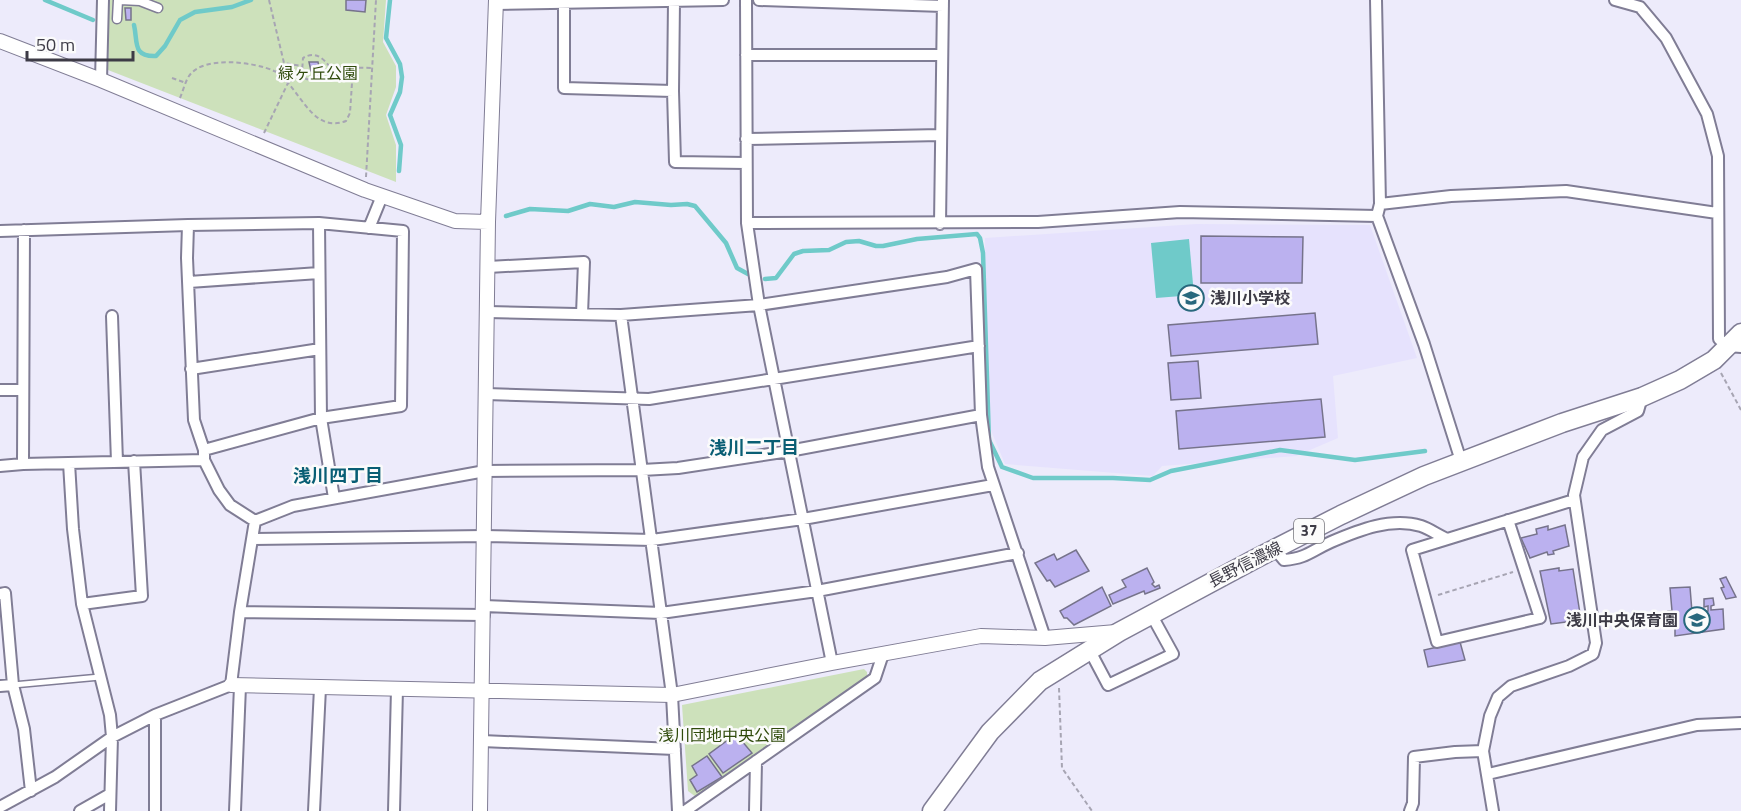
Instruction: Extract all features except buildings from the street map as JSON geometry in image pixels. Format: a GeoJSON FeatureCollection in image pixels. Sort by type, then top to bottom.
{"type":"FeatureCollection","features":[{"type":"Feature","properties":{"kind":"main road","name":"長野信濃線"},"geometry":{"type":"LineString","coordinates":[[932,811],[990,732],[1040,681],[1119,632],[1341,515],[1461,461],[1562,423],[1642,397],[1680,380],[1734,347],[1741,333]]}},
{"type":"Feature","properties":{"kind":"street"},"geometry":{"type":"LineString","coordinates":[[101,80],[103,0]]}},
{"type":"Feature","properties":{"kind":"street"},"geometry":{"type":"LineString","coordinates":[[117,19],[119,0],[140,1],[158,8]]}},
{"type":"Feature","properties":{"kind":"street"},"geometry":{"type":"LineString","coordinates":[[480,811],[488,267],[496,2],[723,0]]}},
{"type":"Feature","properties":{"kind":"street"},"geometry":{"type":"LineString","coordinates":[[746,0],[747,223],[759,305],[832,663]]}},
{"type":"Feature","properties":{"kind":"street"},"geometry":{"type":"LineString","coordinates":[[759,0],[943,3],[940,224]]}},
{"type":"Feature","properties":{"kind":"street"},"geometry":{"type":"LineString","coordinates":[[1376,0],[1380,204],[1377,216],[1424,344],[1461,461]]}},
{"type":"Feature","properties":{"kind":"street"},"geometry":{"type":"LineString","coordinates":[[1615,0],[1640,7],[1666,38],[1707,114],[1718,156],[1719,339],[1734,347]]}},
{"type":"Feature","properties":{"kind":"street"},"geometry":{"type":"LineString","coordinates":[[674,1],[675,162],[746,163]]}},
{"type":"Feature","properties":{"kind":"street"},"geometry":{"type":"LineString","coordinates":[[564,3],[564,88],[673,91]]}},
{"type":"Feature","properties":{"kind":"street"},"geometry":{"type":"LineString","coordinates":[[0,41],[101,80],[365,190],[455,221],[489,222]]}},
{"type":"Feature","properties":{"kind":"street"},"geometry":{"type":"LineString","coordinates":[[746,55],[942,55]]}},
{"type":"Feature","properties":{"kind":"street"},"geometry":{"type":"LineString","coordinates":[[746,139],[940,135]]}},
{"type":"Feature","properties":{"kind":"street"},"geometry":{"type":"LineString","coordinates":[[1380,204],[1451,196],[1566,190],[1717,213]]}},
{"type":"Feature","properties":{"kind":"street"},"geometry":{"type":"LineString","coordinates":[[369,228],[382,196]]}},
{"type":"Feature","properties":{"kind":"street"},"geometry":{"type":"LineString","coordinates":[[747,223],[1038,222],[1180,212],[1377,216]]}},
{"type":"Feature","properties":{"kind":"street"},"geometry":{"type":"LineString","coordinates":[[319,223],[321,418],[334,498]]}},
{"type":"Feature","properties":{"kind":"street"},"geometry":{"type":"LineString","coordinates":[[0,231],[319,223],[403,231],[401,406],[321,418],[204,455],[117,462],[0,466]]}},
{"type":"Feature","properties":{"kind":"street"},"geometry":{"type":"LineString","coordinates":[[188,225],[187,258],[194,420],[204,455],[219,490],[230,505],[255,520]]}},
{"type":"Feature","properties":{"kind":"street"},"geometry":{"type":"LineString","coordinates":[[22,464],[24,230]]}},
{"type":"Feature","properties":{"kind":"street"},"geometry":{"type":"LineString","coordinates":[[488,267],[584,262],[582,314]]}},
{"type":"Feature","properties":{"kind":"street"},"geometry":{"type":"LineString","coordinates":[[488,312],[621,315],[759,305],[947,277],[976,269],[981,415],[988,467],[1045,638]]}},
{"type":"Feature","properties":{"kind":"street"},"geometry":{"type":"LineString","coordinates":[[189,282],[319,273]]}},
{"type":"Feature","properties":{"kind":"street"},"geometry":{"type":"LineString","coordinates":[[112,315],[117,462]]}},
{"type":"Feature","properties":{"kind":"street"},"geometry":{"type":"LineString","coordinates":[[621,315],[672,695],[678,811]]}},
{"type":"Feature","properties":{"kind":"street"},"geometry":{"type":"LineString","coordinates":[[486,394],[649,399],[979,346]]}},
{"type":"Feature","properties":{"kind":"street"},"geometry":{"type":"LineString","coordinates":[[191,369],[320,349]]}},
{"type":"Feature","properties":{"kind":"street"},"geometry":{"type":"LineString","coordinates":[[0,390],[22,390]]}},
{"type":"Feature","properties":{"kind":"street"},"geometry":{"type":"LineString","coordinates":[[1493,811],[1483,750],[1490,716],[1498,697],[1511,686],[1569,666],[1593,654],[1596,642],[1574,495],[1583,457],[1602,430],[1638,411],[1642,397]]}},
{"type":"Feature","properties":{"kind":"street"},"geometry":{"type":"LineString","coordinates":[[255,520],[293,506],[485,471],[678,468],[789,451],[981,415]]}},
{"type":"Feature","properties":{"kind":"street"},"geometry":{"type":"LineString","coordinates":[[82,604],[142,596],[134,461]]}},
{"type":"Feature","properties":{"kind":"street"},"geometry":{"type":"LineString","coordinates":[[69,463],[73,529],[82,604],[110,715],[112,737],[110,811]]}},
{"type":"Feature","properties":{"kind":"street"},"geometry":{"type":"LineString","coordinates":[[252,538],[484,536],[651,540],[803,519],[993,485]]}},
{"type":"Feature","properties":{"kind":"street"},"geometry":{"type":"LineString","coordinates":[[1509,520],[1540,618],[1437,642],[1412,550],[1447,539],[1574,500]]}},
{"type":"Feature","properties":{"kind":"street"},"geometry":{"type":"LineString","coordinates":[[235,811],[235,686],[240,612],[255,520]]}},
{"type":"Feature","properties":{"kind":"street"},"geometry":{"type":"LineString","coordinates":[[1275,549],[1284,560],[1301,558],[1350,535],[1394,522],[1421,526],[1447,539]]}},
{"type":"Feature","properties":{"kind":"street"},"geometry":{"type":"LineString","coordinates":[[240,612],[661,613],[818,591],[1018,554]]}},
{"type":"Feature","properties":{"kind":"street"},"geometry":{"type":"LineString","coordinates":[[0,594],[5,593],[13,685],[24,729],[31,791]]}},
{"type":"Feature","properties":{"kind":"street"},"geometry":{"type":"LineString","coordinates":[[1090,651],[1108,685],[1173,654],[1151,614]]}},
{"type":"Feature","properties":{"kind":"street"},"geometry":{"type":"LineString","coordinates":[[0,807],[55,777],[112,737],[156,715],[235,686],[672,695],[981,636],[1045,638],[1119,632]]}},
{"type":"Feature","properties":{"kind":"street"},"geometry":{"type":"LineString","coordinates":[[685,811],[875,678],[883,654]]}},
{"type":"Feature","properties":{"kind":"street"},"geometry":{"type":"LineString","coordinates":[[0,686],[13,685]]}},
{"type":"Feature","properties":{"kind":"street"},"geometry":{"type":"LineString","coordinates":[[314,811],[320,687]]}},
{"type":"Feature","properties":{"kind":"street"},"geometry":{"type":"LineString","coordinates":[[394,811],[398,689]]}},
{"type":"Feature","properties":{"kind":"street"},"geometry":{"type":"LineString","coordinates":[[154,811],[156,715]]}},
{"type":"Feature","properties":{"kind":"street"},"geometry":{"type":"LineString","coordinates":[[1488,774],[1697,725],[1741,723]]}},
{"type":"Feature","properties":{"kind":"street"},"geometry":{"type":"LineString","coordinates":[[482,741],[675,749]]}},
{"type":"Feature","properties":{"kind":"street"},"geometry":{"type":"LineString","coordinates":[[1410,811],[1413,803],[1414,757],[1483,750]]}},
{"type":"Feature","properties":{"kind":"street"},"geometry":{"type":"LineString","coordinates":[[755,811],[756,761]]}},
{"type":"Feature","properties":{"kind":"street"},"geometry":{"type":"LineString","coordinates":[[80,811],[110,794]]}},
{"type":"Feature","properties":{"kind":"lane"},"geometry":{"type":"LineString","coordinates":[[13,685],[100,677]]}},
{"type":"Feature","properties":{"kind":"path"},"geometry":{"type":"LineString","coordinates":[[268,0],[284,63],[301,66]]}},
{"type":"Feature","properties":{"kind":"path"},"geometry":{"type":"LineString","coordinates":[[365,190],[376,0]]}},
{"type":"Feature","properties":{"kind":"path"},"geometry":{"type":"LineString","coordinates":[[330,67],[327,74],[321,78],[306,80],[301,66],[303,58],[316,55],[330,67],[373,68]]}},
{"type":"Feature","properties":{"kind":"path"},"geometry":{"type":"LineString","coordinates":[[175,111],[190,74],[203,66],[219,62],[238,63],[276,71],[312,113],[324,123],[336,125],[346,121],[350,113],[353,68]]}},
{"type":"Feature","properties":{"kind":"path"},"geometry":{"type":"LineString","coordinates":[[258,145],[288,83],[302,72]]}},
{"type":"Feature","properties":{"kind":"path"},"geometry":{"type":"LineString","coordinates":[[172,78],[186,83]]}},
{"type":"Feature","properties":{"kind":"path"},"geometry":{"type":"LineString","coordinates":[[1714,360],[1741,410]]}},
{"type":"Feature","properties":{"kind":"path"},"geometry":{"type":"LineString","coordinates":[[1425,599],[1524,568]]}},
{"type":"Feature","properties":{"kind":"path"},"geometry":{"type":"LineString","coordinates":[[1059,670],[1062,768],[1092,811]]}},
{"type":"Feature","properties":{"kind":"shaded area","name":"浅川小学校"},"geometry":{"type":"Polygon","coordinates":[[[1197,224],[1370,225],[1417,358],[1333,376],[1338,438],[1296,456],[1162,466],[1153,476],[1005,464],[987,421],[985,238],[1197,224]]]}},
{"type":"Feature","properties":{"kind":"shaded area"},"geometry":{"type":"Polygon","coordinates":[[[1189,239],[1194,295],[1156,298],[1151,243],[1189,239]]]}},
{"type":"Feature","properties":{"kind":"green space","name":"緑ヶ丘公園"},"geometry":{"type":"Polygon","coordinates":[[[109,0],[386,0],[383,42],[396,66],[396,87],[386,115],[396,145],[396,182],[108,70],[109,0]]]}},
{"type":"Feature","properties":{"kind":"green space","name":"浅川団地中央公園"},"geometry":{"type":"Polygon","coordinates":[[[864,669],[867,672],[867,679],[702,795],[696,797],[688,791],[682,705],[864,669]]]}},
{"type":"Feature","properties":{"kind":"waterway"},"geometry":{"type":"LineString","coordinates":[[45,0],[93,20]]}},
{"type":"Feature","properties":{"kind":"waterway"},"geometry":{"type":"LineString","coordinates":[[134,25],[136,43],[140,51],[148,56],[156,56],[165,46],[180,20],[195,12],[232,7],[251,0]]}},
{"type":"Feature","properties":{"kind":"waterway"},"geometry":{"type":"LineString","coordinates":[[390,0],[386,38],[400,64],[402,77],[400,92],[390,115],[401,145],[399,171]]}},
{"type":"Feature","properties":{"kind":"waterway"},"geometry":{"type":"LineString","coordinates":[[506,216],[530,209],[568,211],[590,204],[614,207],[635,202],[687,204],[695,206],[726,243],[737,268],[748,274]]}},
{"type":"Feature","properties":{"kind":"waterway"},"geometry":{"type":"LineString","coordinates":[[765,279],[776,278],[794,254],[803,251],[829,250],[846,242],[859,241],[883,246],[917,239],[977,234],[983,253],[989,440],[1002,467],[1033,478],[1150,480],[1171,471],[1280,450],[1355,460],[1425,451]]}},
{"type":"Feature","properties":{"kind":"place","name":"浅川小学校"},"geometry":{"type":"Point","coordinates":[1191,298]}},
{"type":"Feature","properties":{"kind":"place","name":"浅川中央保育園"},"geometry":{"type":"Point","coordinates":[1697,620]}},
{"type":"Feature","properties":{"kind":"district","name":"浅川二丁目"},"geometry":{"type":"Point","coordinates":[754,448]}},
{"type":"Feature","properties":{"kind":"district","name":"浅川四丁目"},"geometry":{"type":"Point","coordinates":[338,476]}}]}
